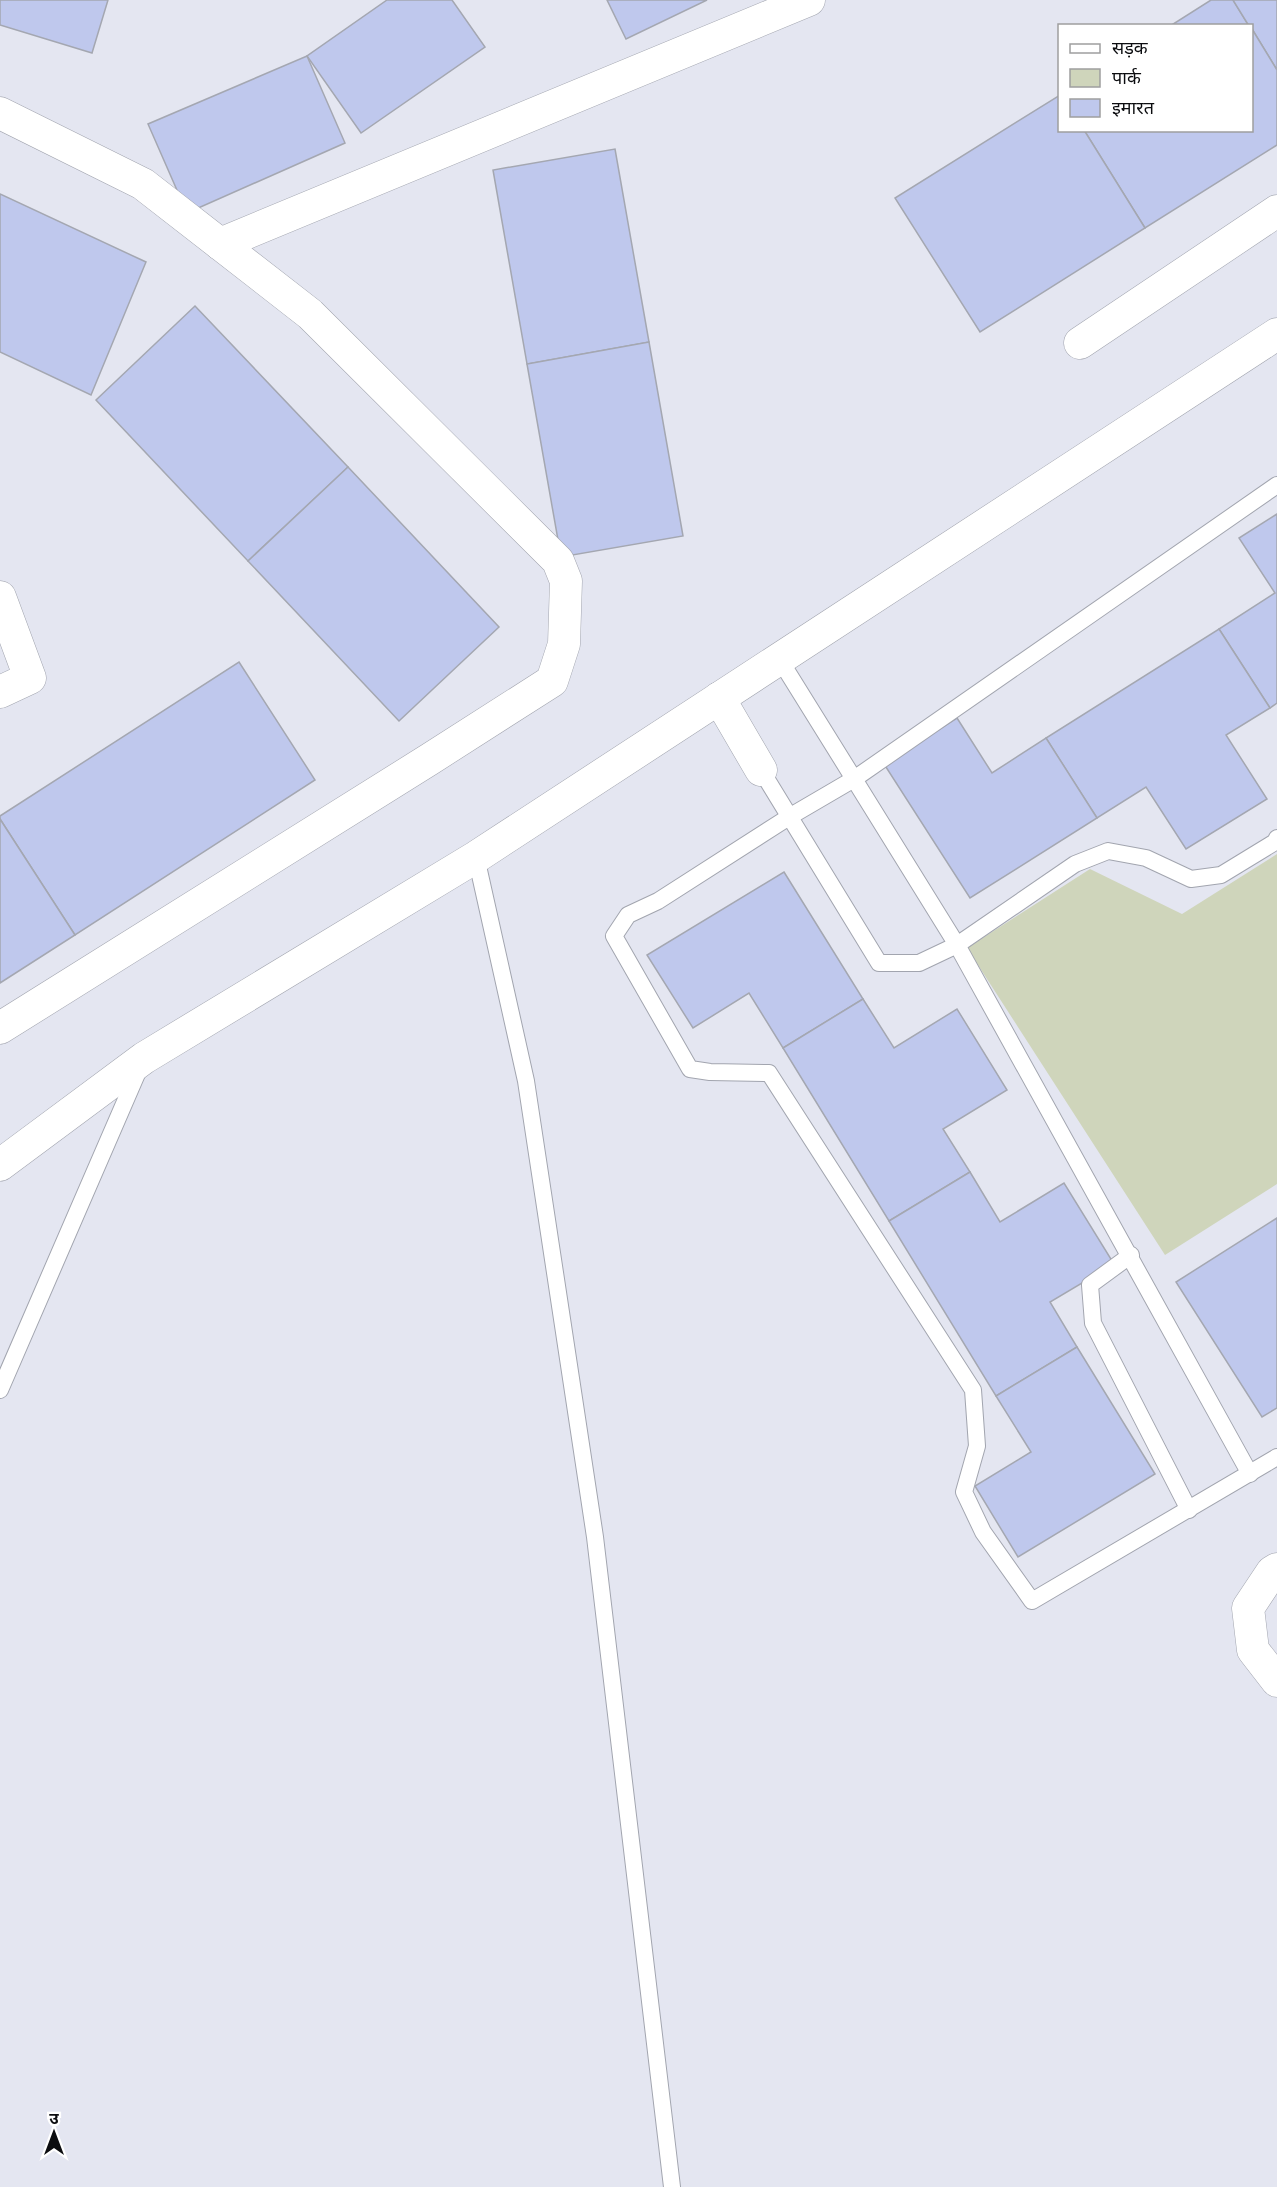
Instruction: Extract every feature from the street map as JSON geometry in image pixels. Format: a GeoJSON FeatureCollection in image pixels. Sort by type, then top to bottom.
{"type":"FeatureCollection","features":[{"type":"Feature","properties":{"kind":"street"},"geometry":{"type":"LineString","coordinates":[[220,244],[809,0]]}},
{"type":"Feature","properties":{"kind":"street"},"geometry":{"type":"LineString","coordinates":[[0,113],[143,184],[310,314],[558,561],[566,581],[564,644],[552,681],[0,1028]]}},
{"type":"Feature","properties":{"kind":"street"},"geometry":{"type":"LineString","coordinates":[[1080,343],[1277,211]]}},
{"type":"Feature","properties":{"kind":"street"},"geometry":{"type":"LineString","coordinates":[[0,1165],[144,1058],[476,857],[1277,334]]}},
{"type":"Feature","properties":{"kind":"street"},"geometry":{"type":"LineString","coordinates":[[0,597],[30,678],[0,692]]}},
{"type":"Feature","properties":{"kind":"street"},"geometry":{"type":"LineString","coordinates":[[719,698],[761,770]]}},
{"type":"Feature","properties":{"kind":"street"},"geometry":{"type":"LineString","coordinates":[[1277,1569],[1272,1572],[1248,1608],[1253,1650],[1277,1681]]}},
{"type":"Feature","properties":{"kind":"lane"},"geometry":{"type":"LineString","coordinates":[[1277,484],[854,779],[789,817],[657,901],[628,915],[614,936],[690,1068],[769,1073],[973,1390],[977,1446],[964,1492],[982,1532],[1032,1602],[1277,1457]]}},
{"type":"Feature","properties":{"kind":"lane"},"geometry":{"type":"LineString","coordinates":[[780,660],[957,945],[1131,1255],[1250,1474]]}},
{"type":"Feature","properties":{"kind":"lane"},"geometry":{"type":"LineString","coordinates":[[761,770],[879,963],[919,963],[957,945],[1075,864],[1108,851],[1146,858],[1191,879],[1221,874],[1275,842],[1277,838]]}},
{"type":"Feature","properties":{"kind":"lane"},"geometry":{"type":"LineString","coordinates":[[476,857],[526,1081],[595,1537],[672,2187]]}},
{"type":"Feature","properties":{"kind":"lane"},"geometry":{"type":"LineString","coordinates":[[0,1390],[144,1058]]}},
{"type":"Feature","properties":{"kind":"lane"},"geometry":{"type":"LineString","coordinates":[[1131,1255],[1090,1285],[1093,1323],[1189,1510]]}},
{"type":"Feature","properties":{"kind":"green space"},"geometry":{"type":"Polygon","coordinates":[[[1277,854],[1277,1184],[1165,1255],[967,948],[1090,869],[1182,914],[1277,854]]]}},
{"type":"Feature","properties":{"kind":"building"},"geometry":{"type":"Polygon","coordinates":[[[0,0],[108,0],[92,53],[0,25],[0,0]]]}},
{"type":"Feature","properties":{"kind":"building"},"geometry":{"type":"Polygon","coordinates":[[[387,0],[452,0],[485,47],[361,133],[307,56],[387,0]]]}},
{"type":"Feature","properties":{"kind":"building"},"geometry":{"type":"Polygon","coordinates":[[[607,0],[707,0],[626,39],[607,0]]]}},
{"type":"Feature","properties":{"kind":"building"},"geometry":{"type":"Polygon","coordinates":[[[1211,0],[1233,0],[1248,24],[1173,24],[1211,0]]]}},
{"type":"Feature","properties":{"kind":"building"},"geometry":{"type":"Polygon","coordinates":[[[1233,0],[1277,0],[1277,70],[1253,31],[1253,24],[1248,24],[1233,0]]]}},
{"type":"Feature","properties":{"kind":"building"},"geometry":{"type":"Polygon","coordinates":[[[1253,31],[1277,70],[1277,145],[1145,228],[1085,132],[1253,132],[1253,31]]]}},
{"type":"Feature","properties":{"kind":"building"},"geometry":{"type":"Polygon","coordinates":[[[307,56],[345,143],[187,213],[148,124],[307,56]]]}},
{"type":"Feature","properties":{"kind":"building"},"geometry":{"type":"Polygon","coordinates":[[[1058,96],[1058,132],[1085,132],[1145,228],[980,332],[895,198],[1058,96]]]}},
{"type":"Feature","properties":{"kind":"building"},"geometry":{"type":"Polygon","coordinates":[[[615,149],[649,342],[527,364],[493,170],[615,149]]]}},
{"type":"Feature","properties":{"kind":"building"},"geometry":{"type":"Polygon","coordinates":[[[0,194],[146,262],[91,395],[0,352],[0,194]]]}},
{"type":"Feature","properties":{"kind":"building"},"geometry":{"type":"Polygon","coordinates":[[[195,306],[348,467],[248,561],[96,400],[195,306]]]}},
{"type":"Feature","properties":{"kind":"building"},"geometry":{"type":"Polygon","coordinates":[[[649,342],[683,536],[561,557],[527,364],[649,342]]]}},
{"type":"Feature","properties":{"kind":"building"},"geometry":{"type":"Polygon","coordinates":[[[348,467],[499,627],[399,721],[248,561],[348,467]]]}},
{"type":"Feature","properties":{"kind":"building"},"geometry":{"type":"Polygon","coordinates":[[[1277,514],[1277,703],[1270,708],[1219,629],[1275,593],[1239,538],[1277,514]]]}},
{"type":"Feature","properties":{"kind":"building"},"geometry":{"type":"Polygon","coordinates":[[[1219,629],[1270,708],[1226,735],[1267,799],[1186,849],[1146,787],[1097,818],[1046,738],[1219,629]]]}},
{"type":"Feature","properties":{"kind":"building"},"geometry":{"type":"Polygon","coordinates":[[[239,662],[315,780],[75,935],[0,816],[239,662]]]}},
{"type":"Feature","properties":{"kind":"building"},"geometry":{"type":"Polygon","coordinates":[[[957,718],[992,773],[1046,738],[1097,818],[970,898],[884,764],[957,718]]]}},
{"type":"Feature","properties":{"kind":"building"},"geometry":{"type":"Polygon","coordinates":[[[0,819],[75,935],[0,983],[0,819]]]}},
{"type":"Feature","properties":{"kind":"building"},"geometry":{"type":"Polygon","coordinates":[[[784,872],[863,999],[783,1048],[749,993],[693,1028],[647,955],[784,872]]]}},
{"type":"Feature","properties":{"kind":"building"},"geometry":{"type":"Polygon","coordinates":[[[863,999],[894,1048],[957,1009],[1007,1090],[943,1129],[970,1172],[889,1221],[783,1048],[863,999]]]}},
{"type":"Feature","properties":{"kind":"building"},"geometry":{"type":"Polygon","coordinates":[[[970,1172],[1000,1222],[1064,1183],[1114,1264],[1050,1302],[1077,1347],[996,1396],[889,1221],[970,1172]]]}},
{"type":"Feature","properties":{"kind":"building"},"geometry":{"type":"Polygon","coordinates":[[[1277,1218],[1277,1408],[1262,1417],[1176,1282],[1277,1218]]]}},
{"type":"Feature","properties":{"kind":"building"},"geometry":{"type":"Polygon","coordinates":[[[1077,1347],[1155,1474],[1018,1557],[975,1486],[1031,1452],[996,1396],[1077,1347]]]}}]}
